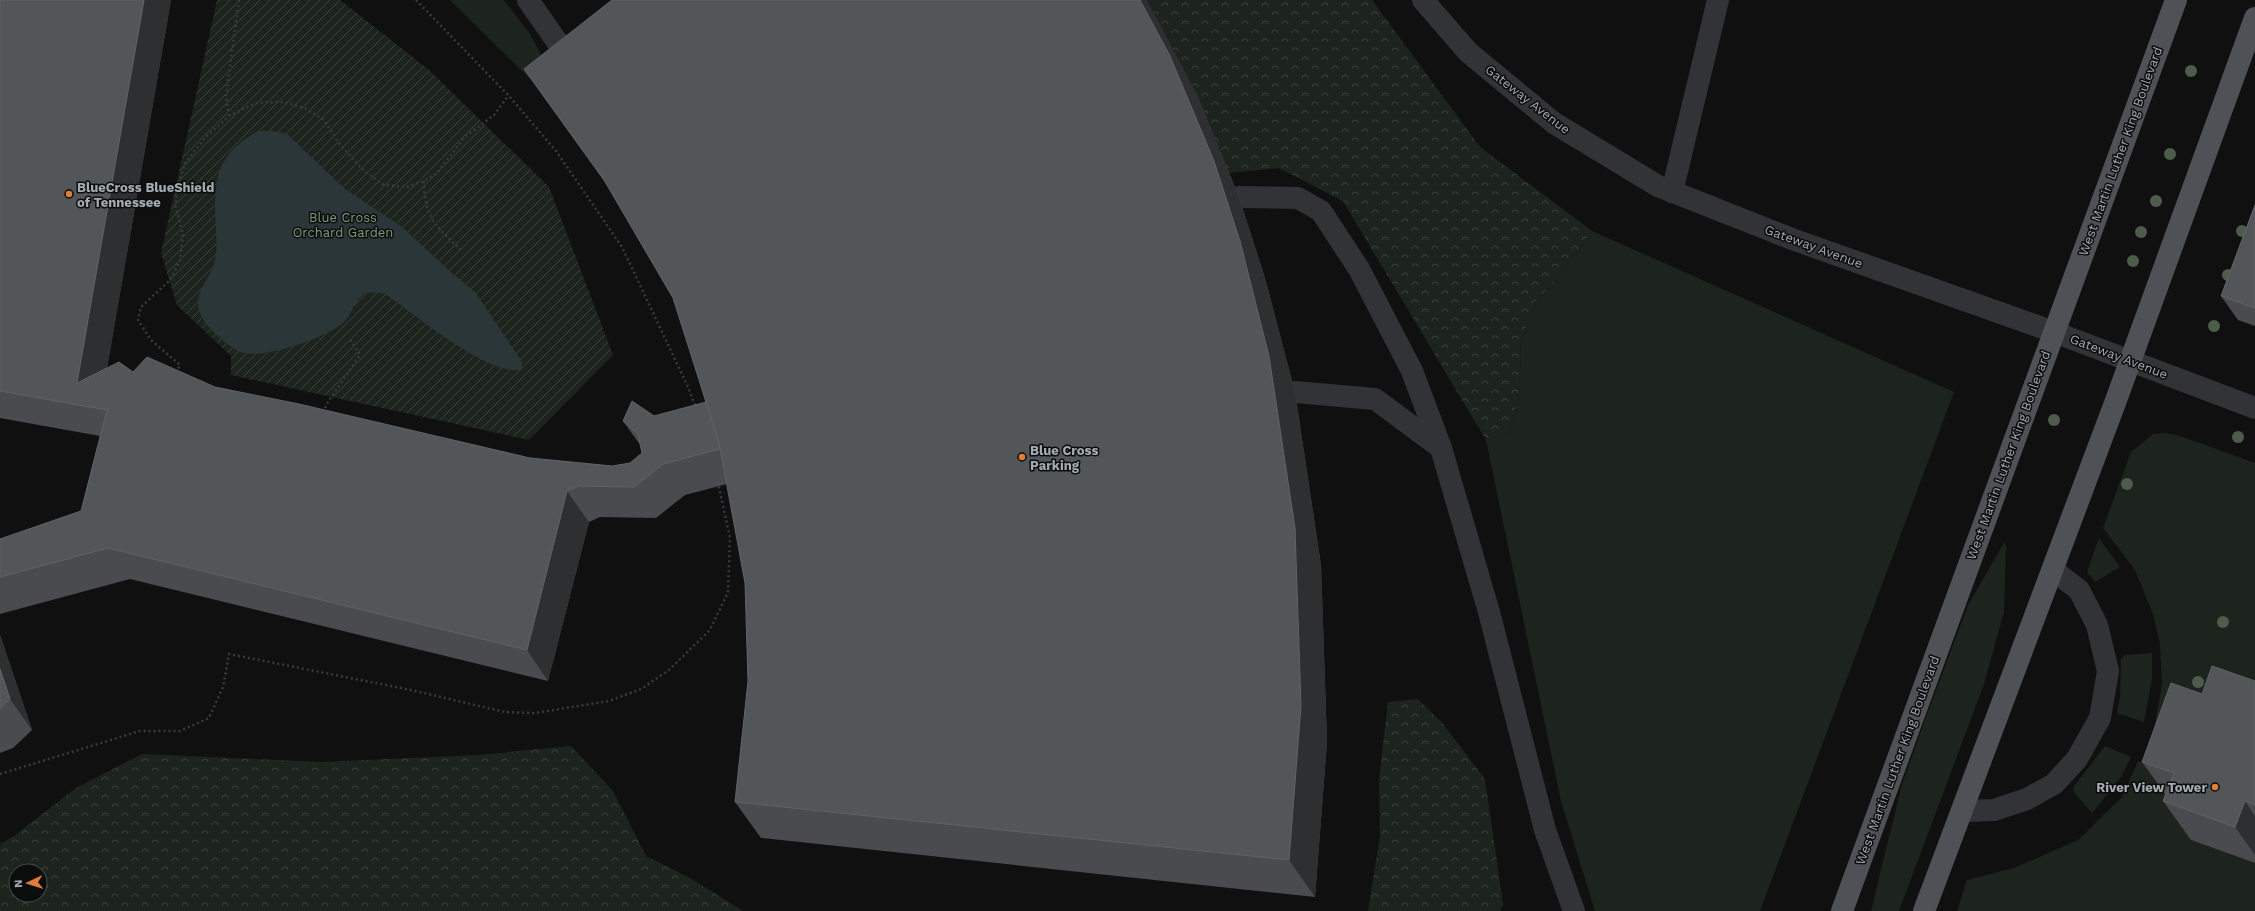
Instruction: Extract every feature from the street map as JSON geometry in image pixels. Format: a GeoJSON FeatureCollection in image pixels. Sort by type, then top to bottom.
{"type":"FeatureCollection","features":[{"type":"Feature","properties":{"kind":"main road","name":"West Martin Luther King Boulevard"},"geometry":{"type":"LineString","coordinates":[[1842,911],[2176,0]]}},
{"type":"Feature","properties":{"kind":"main road"},"geometry":{"type":"LineString","coordinates":[[1924,911],[1963,811],[2131,361],[2255,18]]}},
{"type":"Feature","properties":{"kind":"street"},"geometry":{"type":"LineString","coordinates":[[528,0],[582,78]]}},
{"type":"Feature","properties":{"kind":"street","name":"Gateway Avenue"},"geometry":{"type":"LineString","coordinates":[[1423,0],[1468,52],[1554,123],[1658,186],[1792,239],[2054,332],[2255,408]]}},
{"type":"Feature","properties":{"kind":"street"},"geometry":{"type":"LineString","coordinates":[[1672,192],[1718,0]]}},
{"type":"Feature","properties":{"kind":"street"},"geometry":{"type":"LineString","coordinates":[[1239,198],[1298,198],[1321,211],[1359,270],[1412,371],[1441,448],[1488,612],[1545,830],[1574,911]]}},
{"type":"Feature","properties":{"kind":"street"},"geometry":{"type":"LineString","coordinates":[[1295,392],[1375,399],[1441,448]]}},
{"type":"Feature","properties":{"kind":"street"},"geometry":{"type":"LineString","coordinates":[[1963,811],[1994,810],[2027,799],[2054,784],[2077,759],[2100,718],[2108,671],[2097,625],[2079,590],[2053,570]]}},
{"type":"Feature","properties":{"kind":"path"},"geometry":{"type":"LineString","coordinates":[[229,116],[226,96],[239,0]]}},
{"type":"Feature","properties":{"kind":"path"},"geometry":{"type":"LineString","coordinates":[[416,0],[509,96],[556,151],[622,248],[688,387],[698,414]]}},
{"type":"Feature","properties":{"kind":"path"},"geometry":{"type":"LineString","coordinates":[[174,376],[180,365],[151,340],[138,320],[141,307],[170,280],[180,261],[183,234],[176,207],[177,186],[186,162],[205,138],[229,116],[256,103],[283,102],[305,108],[324,120],[338,142],[362,169],[384,185],[407,187],[424,181],[437,173],[464,137],[494,115],[509,96]]}},
{"type":"Feature","properties":{"kind":"path"},"geometry":{"type":"LineString","coordinates":[[424,181],[424,200],[434,224],[461,250]]}},
{"type":"Feature","properties":{"kind":"path"},"geometry":{"type":"LineString","coordinates":[[323,420],[326,405],[360,355],[349,338]]}},
{"type":"Feature","properties":{"kind":"path"},"geometry":{"type":"LineString","coordinates":[[0,774],[140,731],[180,731],[209,718],[223,687],[228,654],[411,690],[505,712],[535,713],[609,701],[641,689],[668,670],[710,630],[728,592],[730,538],[717,479]]}},
{"type":"Feature","properties":{"kind":"green space","name":"Blue Cross Orchard Garden"},"geometry":{"type":"Polygon","coordinates":[[[217,0],[340,0],[429,70],[549,187],[613,355],[529,440],[231,375],[231,356],[177,305],[161,253],[217,0]]]}},
{"type":"Feature","properties":{"kind":"green space"},"geometry":{"type":"Polygon","coordinates":[[[450,0],[504,0],[530,34],[553,77],[534,83],[450,0]]]}},
{"type":"Feature","properties":{"kind":"green space"},"geometry":{"type":"Polygon","coordinates":[[[1147,0],[1372,0],[1480,147],[1592,231],[1561,275],[1535,302],[1521,343],[1519,393],[1510,432],[1486,440],[1343,201],[1279,168],[1229,173],[1196,92],[1147,0]]]}},
{"type":"Feature","properties":{"kind":"green space"},"geometry":{"type":"Polygon","coordinates":[[[1592,231],[1954,392],[1760,911],[1595,911],[1561,801],[1486,440],[1510,432],[1519,393],[1521,343],[1535,302],[1561,275],[1592,231]]]}},
{"type":"Feature","properties":{"kind":"green space"},"geometry":{"type":"Polygon","coordinates":[[[2164,433],[2177,435],[2255,463],[2255,711],[2193,739],[2155,724],[2162,684],[2160,644],[2153,614],[2135,570],[2103,528],[2131,452],[2153,434],[2164,433]]]}},
{"type":"Feature","properties":{"kind":"green space"},"geometry":{"type":"Polygon","coordinates":[[[2099,538],[2120,567],[2095,582],[2087,572],[2099,538]]]}},
{"type":"Feature","properties":{"kind":"green space"},"geometry":{"type":"Polygon","coordinates":[[[2004,543],[2006,545],[2004,612],[1984,684],[1899,911],[1871,911],[1902,784],[1928,712],[1968,605],[2004,543]]]}},
{"type":"Feature","properties":{"kind":"green space"},"geometry":{"type":"Polygon","coordinates":[[[2152,653],[2152,679],[2144,722],[2117,713],[2120,697],[2121,659],[2125,655],[2152,653]]]}},
{"type":"Feature","properties":{"kind":"green space"},"geometry":{"type":"Polygon","coordinates":[[[1418,699],[1443,724],[1485,779],[1503,904],[1500,911],[1368,911],[1380,836],[1379,779],[1388,702],[1418,699]]]}},
{"type":"Feature","properties":{"kind":"green space"},"geometry":{"type":"Polygon","coordinates":[[[571,746],[613,791],[646,856],[690,878],[743,911],[0,911],[0,844],[14,836],[76,788],[142,754],[322,762],[478,755],[571,746]]]}},
{"type":"Feature","properties":{"kind":"green space"},"geometry":{"type":"Polygon","coordinates":[[[2105,746],[2131,757],[2121,777],[2092,813],[2073,791],[2074,786],[2105,746]]]}},
{"type":"Feature","properties":{"kind":"green space"},"geometry":{"type":"Polygon","coordinates":[[[2138,761],[2180,773],[2191,840],[2255,863],[2255,911],[1957,911],[1967,880],[2014,868],[2078,840],[2122,797],[2138,761]]]}},
{"type":"Feature","properties":{"kind":"shaded area"},"geometry":{"type":"Polygon","coordinates":[[[258,131],[272,131],[287,134],[344,188],[402,227],[475,292],[522,362],[522,370],[507,369],[471,354],[385,294],[376,292],[369,292],[363,295],[346,320],[335,329],[324,335],[295,346],[266,353],[244,353],[234,349],[219,337],[208,325],[199,311],[198,301],[200,292],[214,265],[217,244],[215,196],[219,173],[223,163],[236,147],[258,131]]]}},
{"type":"Feature","properties":{"kind":"building","name":"BlueCross BlueShield of Tennessee"},"geometry":{"type":"Polygon","coordinates":[[[0,0],[144,0],[77,383],[119,362],[133,372],[147,357],[215,387],[299,404],[530,458],[612,466],[630,463],[642,453],[638,434],[623,421],[632,401],[654,416],[706,402],[720,449],[663,464],[634,487],[579,486],[567,491],[527,650],[108,548],[0,577],[0,539],[81,511],[107,410],[0,391],[0,0]]]}},
{"type":"Feature","properties":{"kind":"building","name":"Blue Cross Parking"},"geometry":{"type":"Polygon","coordinates":[[[612,0],[1140,0],[1170,56],[1214,161],[1240,241],[1269,356],[1295,528],[1301,706],[1289,860],[735,802],[748,681],[745,583],[719,443],[673,298],[604,180],[524,69],[612,0]]]}},
{"type":"Feature","properties":{"kind":"building"},"geometry":{"type":"Polygon","coordinates":[[[2255,205],[2255,308],[2221,296],[2255,205]]]}},
{"type":"Feature","properties":{"kind":"building"},"geometry":{"type":"Polygon","coordinates":[[[2212,666],[2255,681],[2255,805],[2245,801],[2235,827],[2163,801],[2174,773],[2142,762],[2171,683],[2202,694],[2212,666]]]}},
{"type":"Feature","properties":{"kind":"building"},"geometry":{"type":"Polygon","coordinates":[[[0,669],[10,699],[0,708],[0,669]]]}},
{"type":"Feature","properties":{"kind":"place","name":"BlueCross BlueShield of Tennessee"},"geometry":{"type":"Point","coordinates":[69,194]}},
{"type":"Feature","properties":{"kind":"place","name":"Blue Cross Parking"},"geometry":{"type":"Point","coordinates":[1022,457]}},
{"type":"Feature","properties":{"kind":"place","name":"River View Tower"},"geometry":{"type":"Point","coordinates":[2215,787]}}]}
